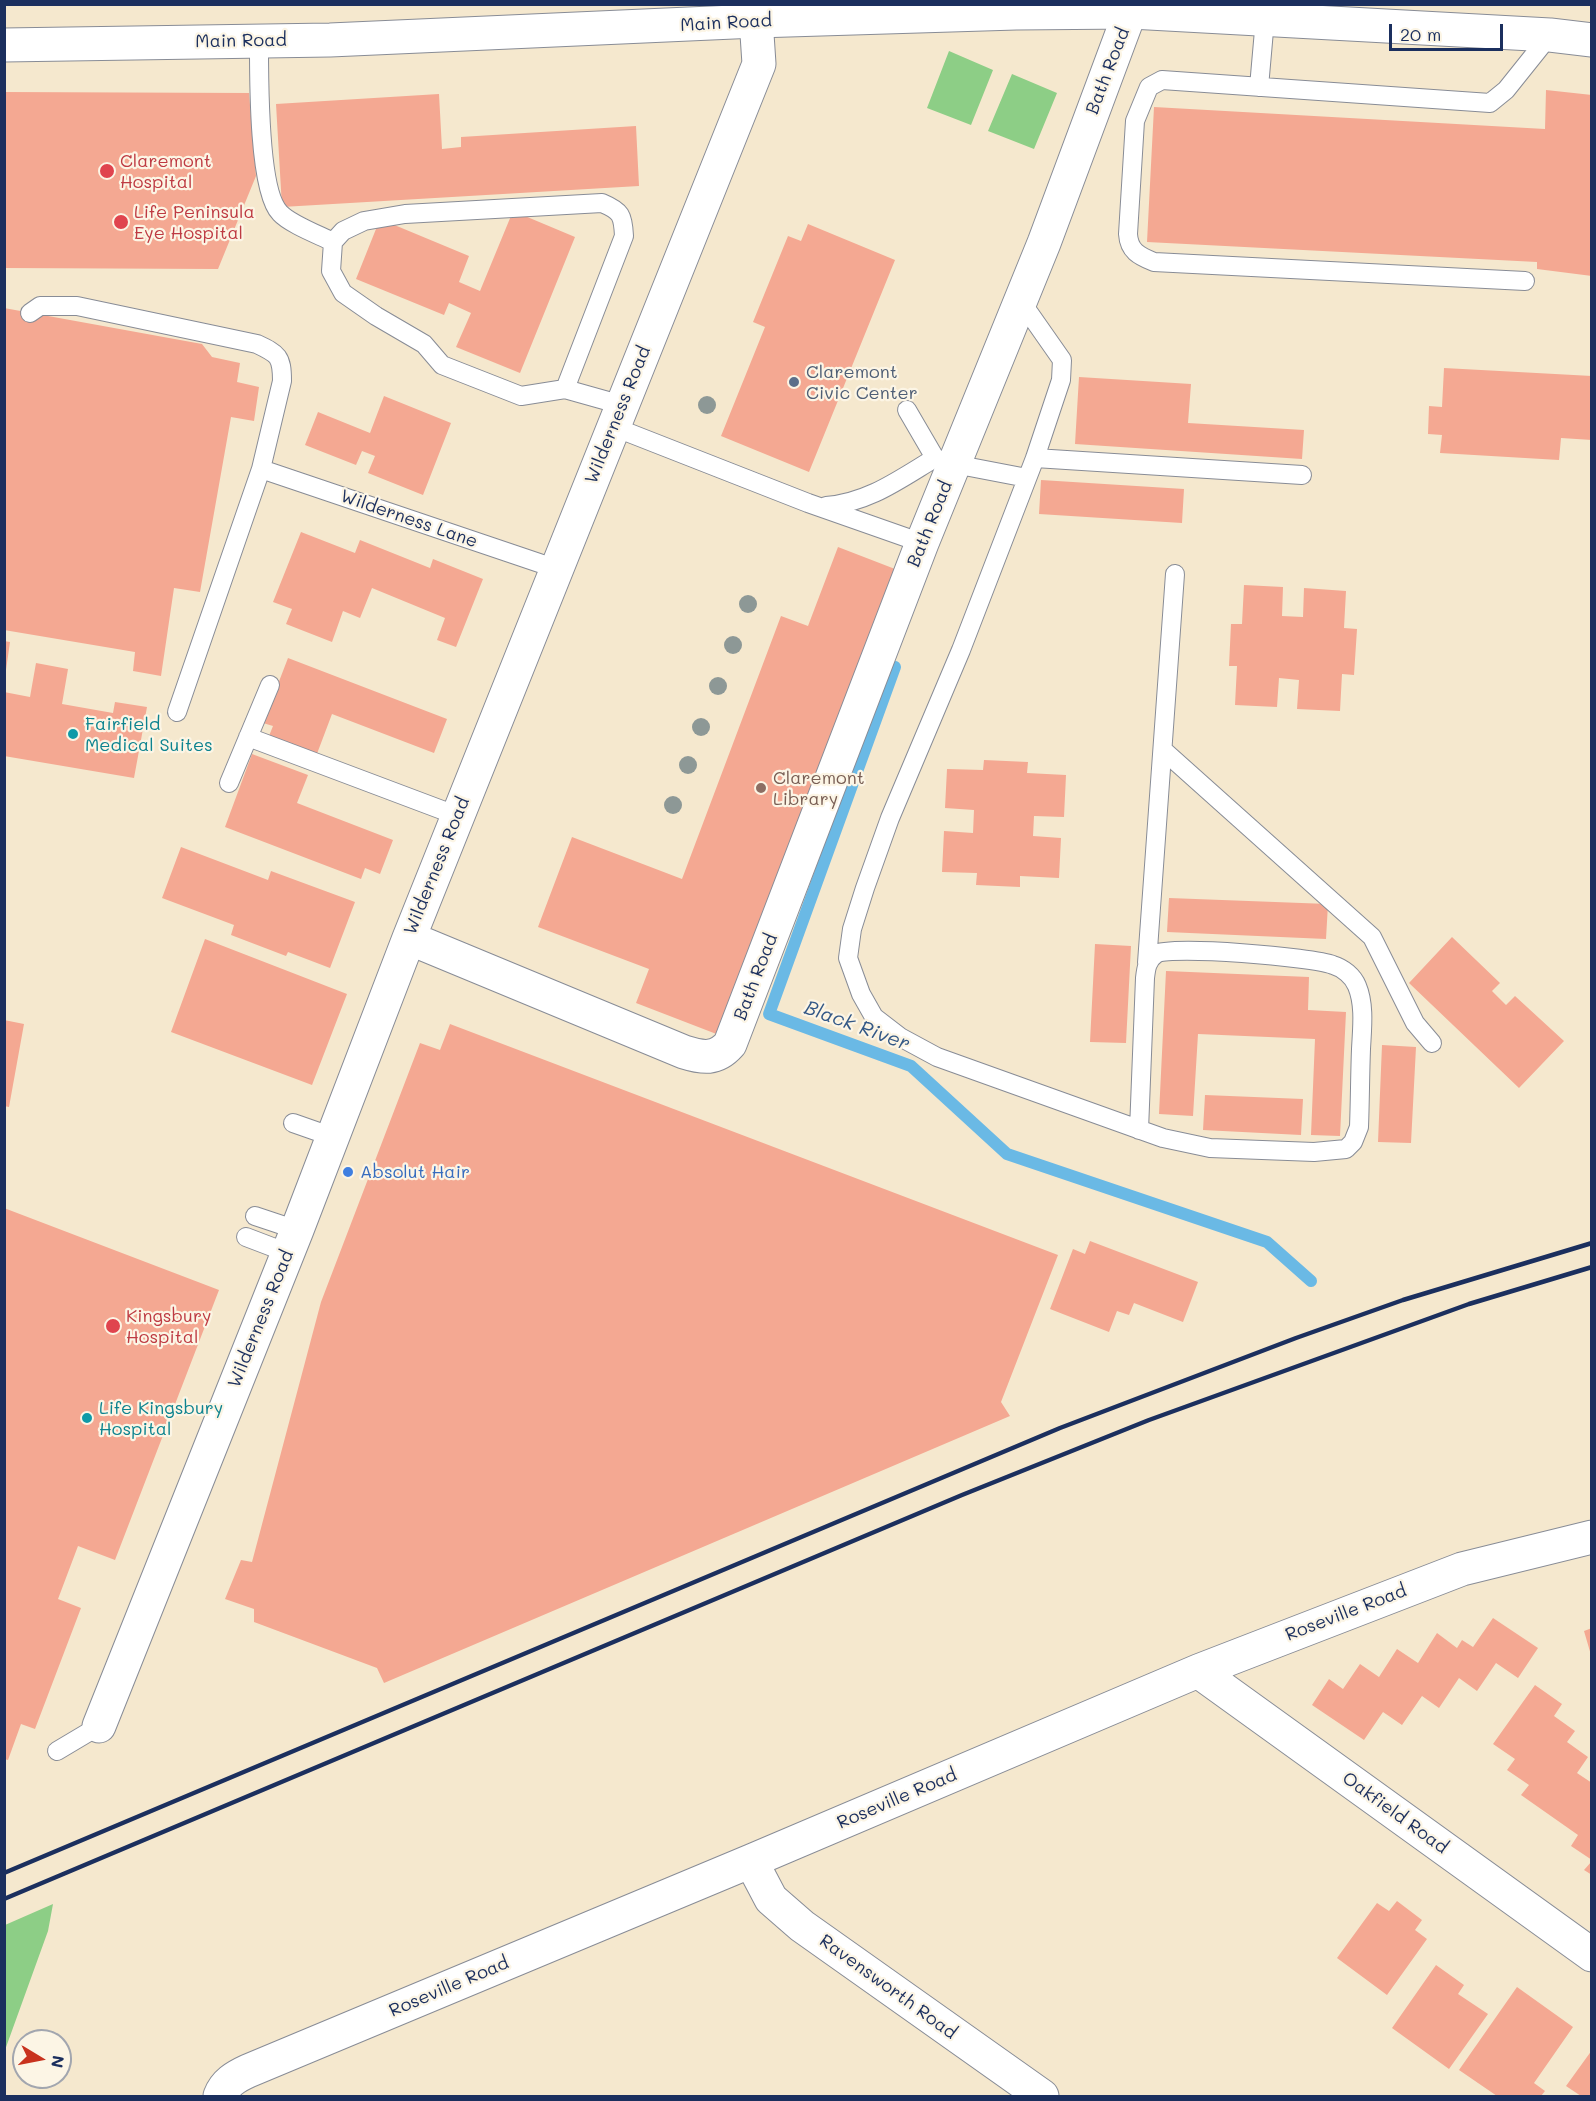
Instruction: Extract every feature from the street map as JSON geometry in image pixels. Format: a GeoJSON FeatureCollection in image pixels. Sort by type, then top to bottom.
{"type":"FeatureCollection","features":[{"type":"Feature","properties":{"kind":"street","name":"Main Road"},"geometry":{"type":"LineString","coordinates":[[4,45],[330,40],[755,13],[1016,13],[1132,8],[1592,40]]}},
{"type":"Feature","properties":{"kind":"street","name":"Bath Road"},"geometry":{"type":"LineString","coordinates":[[409,938],[691,1054],[712,1057],[724,1051],[730,1044],[922,543],[944,461],[1020,300],[1044,243],[1132,8]]}},
{"type":"Feature","properties":{"kind":"street","name":"Wilderness Road"},"geometry":{"type":"LineString","coordinates":[[99,1726],[292,1242],[409,938],[759,64],[755,13]]}},
{"type":"Feature","properties":{"kind":"street","name":"Roseville Road"},"geometry":{"type":"LineString","coordinates":[[220,2097],[222,2090],[233,2078],[248,2071],[1198,1671],[1462,1569],[1592,1537]]}},
{"type":"Feature","properties":{"kind":"street","name":"Oakfield Road"},"geometry":{"type":"LineString","coordinates":[[1198,1671],[1592,1955]]}},
{"type":"Feature","properties":{"kind":"street","name":"Ravensworth Road"},"geometry":{"type":"LineString","coordinates":[[751,1861],[771,1899],[802,1926],[1042,2097]]}},
{"type":"Feature","properties":{"kind":"lane"},"geometry":{"type":"LineString","coordinates":[[1259,87],[1265,19]]}},
{"type":"Feature","properties":{"kind":"lane"},"geometry":{"type":"LineString","coordinates":[[1525,281],[1154,261],[1140,257],[1128,244],[1135,121],[1142,99],[1149,87],[1162,80],[1490,103],[1506,90],[1550,36]]}},
{"type":"Feature","properties":{"kind":"lane"},"geometry":{"type":"LineString","coordinates":[[259,40],[265,168],[271,198],[280,213],[333,242]]}},
{"type":"Feature","properties":{"kind":"lane"},"geometry":{"type":"LineString","coordinates":[[565,389],[624,236],[624,220],[616,209],[602,203],[405,214],[364,221],[343,231],[333,242],[331,272],[343,293],[376,316],[424,344],[442,365],[521,396],[565,389],[618,416],[819,507],[922,543]]}},
{"type":"Feature","properties":{"kind":"lane"},"geometry":{"type":"LineString","coordinates":[[1020,300],[1062,360],[1061,380],[1035,458],[961,650],[890,818],[852,929],[848,958],[861,994],[874,1017],[900,1037],[937,1057],[1139,1130],[1163,1138],[1210,1148],[1314,1152],[1346,1149],[1353,1142],[1359,1127],[1362,1012],[1357,985],[1347,972],[1333,964],[1227,952],[1166,951],[1156,954],[1148,963]]}},
{"type":"Feature","properties":{"kind":"lane"},"geometry":{"type":"LineString","coordinates":[[30,313],[40,306],[77,306],[257,344],[274,352],[282,366],[282,381],[261,469],[177,712]]}},
{"type":"Feature","properties":{"kind":"lane"},"geometry":{"type":"LineString","coordinates":[[907,410],[944,461]]}},
{"type":"Feature","properties":{"kind":"lane"},"geometry":{"type":"LineString","coordinates":[[1035,458],[1302,475]]}},
{"type":"Feature","properties":{"kind":"lane"},"geometry":{"type":"LineString","coordinates":[[819,507],[851,503],[868,497],[944,461],[1027,478]]}},
{"type":"Feature","properties":{"kind":"lane","name":"Wilderness Lane"},"geometry":{"type":"LineString","coordinates":[[261,469],[557,569]]}},
{"type":"Feature","properties":{"kind":"lane"},"geometry":{"type":"LineString","coordinates":[[1139,1130],[1145,978],[1148,963],[1175,574]]}},
{"type":"Feature","properties":{"kind":"lane"},"geometry":{"type":"LineString","coordinates":[[229,783],[270,685]]}},
{"type":"Feature","properties":{"kind":"lane"},"geometry":{"type":"LineString","coordinates":[[248,737],[458,816]]}},
{"type":"Feature","properties":{"kind":"lane"},"geometry":{"type":"LineString","coordinates":[[1163,750],[1372,937],[1415,1023],[1432,1043]]}},
{"type":"Feature","properties":{"kind":"lane"},"geometry":{"type":"LineString","coordinates":[[293,1123],[333,1137]]}},
{"type":"Feature","properties":{"kind":"lane"},"geometry":{"type":"LineString","coordinates":[[255,1216],[292,1242]]}},
{"type":"Feature","properties":{"kind":"lane"},"geometry":{"type":"LineString","coordinates":[[246,1237],[292,1242]]}},
{"type":"Feature","properties":{"kind":"lane"},"geometry":{"type":"LineString","coordinates":[[57,1751],[99,1726]]}},
{"type":"Feature","properties":{"kind":"green space"},"geometry":{"type":"Polygon","coordinates":[[[949,51],[993,70],[971,125],[927,108],[949,51]]]}},
{"type":"Feature","properties":{"kind":"green space"},"geometry":{"type":"Polygon","coordinates":[[[1012,74],[1057,93],[1034,149],[988,131],[1012,74]]]}},
{"type":"Feature","properties":{"kind":"green space"},"geometry":{"type":"Polygon","coordinates":[[[53,1904],[48,1931],[5,2050],[5,1925],[53,1904]]]}},
{"type":"Feature","properties":{"kind":"building"},"geometry":{"type":"Polygon","coordinates":[[[1546,90],[1592,95],[1592,276],[1537,269],[1537,262],[1147,242],[1154,107],[1545,129],[1546,90]]]}},
{"type":"Feature","properties":{"kind":"building","name":"Life Peninsula Eye Hospital"},"geometry":{"type":"Polygon","coordinates":[[[4,92],[249,93],[256,176],[218,269],[4,268],[4,92]]]}},
{"type":"Feature","properties":{"kind":"building"},"geometry":{"type":"Polygon","coordinates":[[[439,94],[442,149],[461,147],[461,137],[636,126],[639,186],[282,207],[276,104],[439,94]]]}},
{"type":"Feature","properties":{"kind":"building"},"geometry":{"type":"Polygon","coordinates":[[[513,211],[575,237],[520,373],[456,347],[471,313],[449,303],[444,315],[356,279],[380,219],[469,256],[459,282],[480,291],[513,211]]]}},
{"type":"Feature","properties":{"kind":"building","name":"Claremont Civic Center"},"geometry":{"type":"Polygon","coordinates":[[[808,224],[895,260],[809,472],[721,436],[765,327],[753,322],[788,236],[801,241],[808,224]]]}},
{"type":"Feature","properties":{"kind":"building"},"geometry":{"type":"Polygon","coordinates":[[[4,308],[202,344],[212,357],[240,363],[237,382],[259,387],[254,421],[231,417],[200,592],[174,588],[161,676],[133,671],[135,652],[4,630],[4,308]]]}},
{"type":"Feature","properties":{"kind":"building"},"geometry":{"type":"Polygon","coordinates":[[[1444,368],[1592,376],[1592,440],[1561,438],[1559,460],[1440,453],[1442,435],[1428,434],[1429,406],[1442,407],[1444,368]]]}},
{"type":"Feature","properties":{"kind":"building"},"geometry":{"type":"Polygon","coordinates":[[[1079,377],[1191,384],[1188,423],[1304,430],[1302,459],[1075,444],[1079,377]]]}},
{"type":"Feature","properties":{"kind":"building"},"geometry":{"type":"Polygon","coordinates":[[[384,396],[451,423],[423,495],[368,473],[375,456],[362,451],[356,465],[305,445],[318,412],[370,433],[384,396]]]}},
{"type":"Feature","properties":{"kind":"building"},"geometry":{"type":"Polygon","coordinates":[[[1041,480],[1184,489],[1182,523],[1039,514],[1041,480]]]}},
{"type":"Feature","properties":{"kind":"building"},"geometry":{"type":"Polygon","coordinates":[[[301,532],[355,553],[360,540],[430,568],[433,559],[483,579],[456,647],[437,640],[445,618],[372,588],[360,618],[343,611],[332,642],[286,624],[292,609],[273,602],[301,532]]]}},
{"type":"Feature","properties":{"kind":"building"},"geometry":{"type":"Polygon","coordinates":[[[838,547],[895,569],[719,1035],[636,1003],[649,969],[538,927],[572,837],[682,879],[781,616],[808,626],[838,547]]]}},
{"type":"Feature","properties":{"kind":"building"},"geometry":{"type":"Polygon","coordinates":[[[1244,585],[1283,587],[1282,616],[1303,617],[1304,588],[1346,591],[1344,628],[1357,629],[1354,675],[1342,674],[1340,711],[1297,709],[1299,680],[1279,678],[1277,707],[1235,705],[1237,666],[1229,666],[1231,624],[1242,624],[1244,585]]]}},
{"type":"Feature","properties":{"kind":"building"},"geometry":{"type":"Polygon","coordinates":[[[4,641],[10,642],[6,670],[4,670],[4,641]]]}},
{"type":"Feature","properties":{"kind":"building"},"geometry":{"type":"Polygon","coordinates":[[[288,658],[447,719],[434,753],[332,714],[315,759],[267,741],[273,726],[263,723],[288,658]]]}},
{"type":"Feature","properties":{"kind":"building","name":"Fairfield Medical Suites"},"geometry":{"type":"Polygon","coordinates":[[[36,663],[68,669],[62,704],[113,713],[115,702],[147,707],[134,778],[4,756],[4,692],[30,697],[36,663]]]}},
{"type":"Feature","properties":{"kind":"building"},"geometry":{"type":"Polygon","coordinates":[[[252,754],[308,775],[297,803],[393,840],[380,874],[365,868],[361,879],[225,827],[252,754]]]}},
{"type":"Feature","properties":{"kind":"building"},"geometry":{"type":"Polygon","coordinates":[[[984,760],[1028,762],[1027,773],[1066,775],[1064,817],[1034,816],[1033,836],[1061,838],[1059,878],[1020,876],[1020,887],[976,885],[977,873],[942,872],[944,831],[973,833],[974,810],[945,808],[947,769],[983,770],[984,760]]]}},
{"type":"Feature","properties":{"kind":"building"},"geometry":{"type":"Polygon","coordinates":[[[181,847],[268,880],[271,871],[355,902],[330,968],[288,952],[286,956],[231,935],[234,925],[162,898],[181,847]]]}},
{"type":"Feature","properties":{"kind":"building"},"geometry":{"type":"Polygon","coordinates":[[[1169,898],[1328,904],[1326,939],[1167,932],[1169,898]]]}},
{"type":"Feature","properties":{"kind":"building"},"geometry":{"type":"Polygon","coordinates":[[[1452,937],[1500,983],[1492,991],[1506,1005],[1515,996],[1564,1041],[1519,1088],[1409,983],[1452,937]]]}},
{"type":"Feature","properties":{"kind":"building"},"geometry":{"type":"Polygon","coordinates":[[[205,939],[347,994],[312,1085],[171,1032],[205,939]]]}},
{"type":"Feature","properties":{"kind":"building"},"geometry":{"type":"Polygon","coordinates":[[[1095,944],[1131,946],[1126,1043],[1090,1042],[1095,944]]]}},
{"type":"Feature","properties":{"kind":"building"},"geometry":{"type":"Polygon","coordinates":[[[1166,971],[1309,977],[1308,1010],[1346,1012],[1340,1136],[1311,1135],[1315,1039],[1198,1034],[1193,1116],[1159,1114],[1166,971]]]}},
{"type":"Feature","properties":{"kind":"building"},"geometry":{"type":"Polygon","coordinates":[[[4,1020],[24,1024],[9,1107],[4,1106],[4,1020]]]}},
{"type":"Feature","properties":{"kind":"building"},"geometry":{"type":"Polygon","coordinates":[[[450,1024],[1058,1255],[1001,1402],[1010,1416],[384,1683],[377,1668],[254,1622],[254,1609],[225,1599],[241,1560],[252,1562],[321,1302],[420,1043],[440,1050],[450,1024]]]}},
{"type":"Feature","properties":{"kind":"building"},"geometry":{"type":"Polygon","coordinates":[[[1382,1045],[1416,1047],[1411,1143],[1378,1142],[1382,1045]]]}},
{"type":"Feature","properties":{"kind":"building"},"geometry":{"type":"Polygon","coordinates":[[[1205,1095],[1303,1099],[1301,1135],[1203,1130],[1205,1095]]]}},
{"type":"Feature","properties":{"kind":"building","name":"Life Kingsbury Hospital"},"geometry":{"type":"Polygon","coordinates":[[[4,1208],[219,1290],[115,1560],[78,1546],[58,1599],[81,1608],[35,1729],[21,1724],[8,1760],[4,1759],[4,1208]]]}},
{"type":"Feature","properties":{"kind":"building"},"geometry":{"type":"Polygon","coordinates":[[[1090,1241],[1198,1282],[1183,1322],[1134,1303],[1129,1315],[1117,1311],[1109,1332],[1050,1309],[1073,1249],[1085,1254],[1090,1241]]]}},
{"type":"Feature","properties":{"kind":"building"},"geometry":{"type":"Polygon","coordinates":[[[1493,1618],[1538,1648],[1518,1678],[1496,1663],[1477,1691],[1459,1678],[1439,1708],[1422,1696],[1402,1725],[1383,1712],[1364,1740],[1312,1705],[1329,1679],[1343,1689],[1360,1664],[1379,1677],[1397,1649],[1418,1663],[1437,1633],[1457,1648],[1462,1640],[1473,1647],[1493,1618]]]}},
{"type":"Feature","properties":{"kind":"building"},"geometry":{"type":"Polygon","coordinates":[[[1592,1628],[1592,1655],[1591,1655],[1584,1631],[1592,1628]]]}},
{"type":"Feature","properties":{"kind":"building"},"geometry":{"type":"Polygon","coordinates":[[[1535,1685],[1562,1704],[1554,1716],[1575,1731],[1567,1742],[1588,1757],[1577,1773],[1592,1783],[1592,1860],[1571,1846],[1578,1835],[1521,1795],[1529,1785],[1507,1770],[1515,1759],[1493,1744],[1535,1685]]]}},
{"type":"Feature","properties":{"kind":"building"},"geometry":{"type":"Polygon","coordinates":[[[1592,1861],[1592,1875],[1584,1870],[1592,1861]]]}},
{"type":"Feature","properties":{"kind":"building"},"geometry":{"type":"Polygon","coordinates":[[[1397,1901],[1422,1920],[1415,1930],[1427,1939],[1387,1995],[1337,1958],[1377,1903],[1389,1911],[1397,1901]]]}},
{"type":"Feature","properties":{"kind":"building"},"geometry":{"type":"Polygon","coordinates":[[[1436,1965],[1464,1985],[1458,1994],[1488,2014],[1449,2069],[1392,2028],[1436,1965]]]}},
{"type":"Feature","properties":{"kind":"building"},"geometry":{"type":"Polygon","coordinates":[[[1517,1987],[1573,2027],[1534,2083],[1545,2091],[1541,2096],[1497,2096],[1459,2070],[1517,1987]]]}},
{"type":"Feature","properties":{"kind":"building"},"geometry":{"type":"Polygon","coordinates":[[[1592,2050],[1592,2096],[1581,2096],[1566,2086],[1592,2050]]]}},
{"type":"Feature","properties":{"kind":"waterway","name":"Black River"},"geometry":{"type":"LineString","coordinates":[[895,667],[769,1014],[911,1066],[1007,1154],[1267,1242],[1311,1281]]}},
{"type":"Feature","properties":{"kind":"railway"},"geometry":{"type":"LineString","coordinates":[[4,1873],[1060,1428],[1296,1338],[1403,1300],[1592,1243]]}},
{"type":"Feature","properties":{"kind":"railway"},"geometry":{"type":"LineString","coordinates":[[4,1899],[962,1495],[1149,1420],[1469,1304],[1592,1267]]}},
{"type":"Feature","properties":{"kind":"place","name":"Claremont Hospital"},"geometry":{"type":"Point","coordinates":[107,171]}},
{"type":"Feature","properties":{"kind":"place","name":"Life Peninsula Eye Hospital"},"geometry":{"type":"Point","coordinates":[121,222]}},
{"type":"Feature","properties":{"kind":"place","name":"Claremont Civic Center"},"geometry":{"type":"Point","coordinates":[794,382]}},
{"type":"Feature","properties":{"kind":"place","name":"Fairfield Medical Suites"},"geometry":{"type":"Point","coordinates":[73,734]}},
{"type":"Feature","properties":{"kind":"place","name":"Claremont Library"},"geometry":{"type":"Point","coordinates":[761,788]}},
{"type":"Feature","properties":{"kind":"place","name":"Absolut Hair"},"geometry":{"type":"Point","coordinates":[348,1172]}},
{"type":"Feature","properties":{"kind":"place","name":"Kingsbury Hospital"},"geometry":{"type":"Point","coordinates":[113,1326]}},
{"type":"Feature","properties":{"kind":"place","name":"Life Kingsbury Hospital"},"geometry":{"type":"Point","coordinates":[87,1418]}}]}
